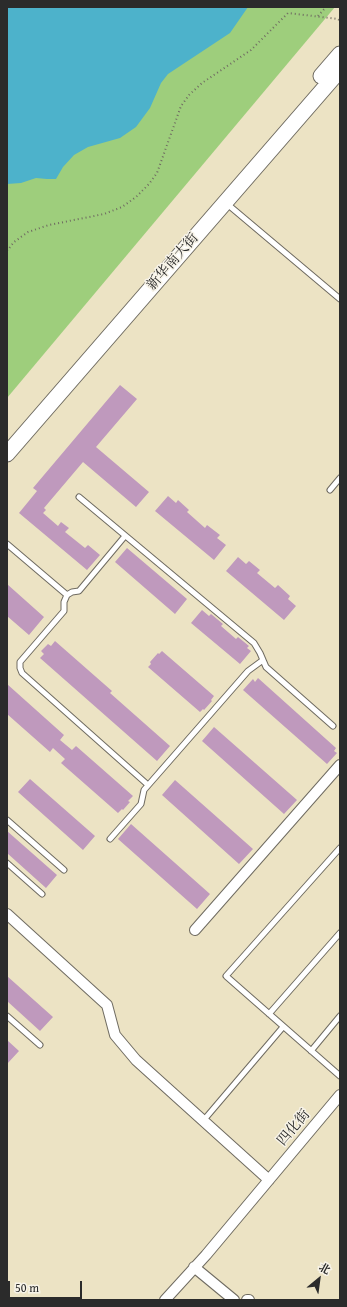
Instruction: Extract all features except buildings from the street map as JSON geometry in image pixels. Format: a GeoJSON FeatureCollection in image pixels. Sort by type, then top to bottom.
{"type":"FeatureCollection","features":[{"type":"Feature","properties":{"kind":"main road","name":"新华南大街"},"geometry":{"type":"LineString","coordinates":[[7,438],[340,54]]}},
{"type":"Feature","properties":{"kind":"main road","name":"新华南大街"},"geometry":{"type":"LineString","coordinates":[[7,454],[340,70]]}},
{"type":"Feature","properties":{"kind":"street"},"geometry":{"type":"LineString","coordinates":[[195,930],[340,765]]}},
{"type":"Feature","properties":{"kind":"street"},"geometry":{"type":"LineString","coordinates":[[7,914],[107,1005],[115,1035],[136,1060],[269,1180]]}},
{"type":"Feature","properties":{"kind":"street","name":"四化街"},"geometry":{"type":"LineString","coordinates":[[165,1300],[194,1268],[340,1095]]}},
{"type":"Feature","properties":{"kind":"street"},"geometry":{"type":"LineString","coordinates":[[194,1268],[234,1300]]}},
{"type":"Feature","properties":{"kind":"lane"},"geometry":{"type":"LineString","coordinates":[[225,202],[340,299]]}},
{"type":"Feature","properties":{"kind":"lane"},"geometry":{"type":"LineString","coordinates":[[330,490],[340,478]]}},
{"type":"Feature","properties":{"kind":"lane"},"geometry":{"type":"LineString","coordinates":[[79,497],[254,644],[266,667],[334,726]]}},
{"type":"Feature","properties":{"kind":"lane"},"geometry":{"type":"LineString","coordinates":[[125,536],[79,590],[67,595],[64,602],[64,611],[20,662],[20,668],[22,673],[148,785]]}},
{"type":"Feature","properties":{"kind":"lane"},"geometry":{"type":"LineString","coordinates":[[7,544],[67,595]]}},
{"type":"Feature","properties":{"kind":"lane"},"geometry":{"type":"LineString","coordinates":[[110,839],[141,804],[144,790],[148,785],[248,671],[263,660]]}},
{"type":"Feature","properties":{"kind":"lane"},"geometry":{"type":"LineString","coordinates":[[7,820],[64,870]]}},
{"type":"Feature","properties":{"kind":"lane"},"geometry":{"type":"LineString","coordinates":[[340,848],[226,976],[340,1076]]}},
{"type":"Feature","properties":{"kind":"lane"},"geometry":{"type":"LineString","coordinates":[[7,863],[42,894]]}},
{"type":"Feature","properties":{"kind":"lane"},"geometry":{"type":"LineString","coordinates":[[269,1014],[340,933]]}},
{"type":"Feature","properties":{"kind":"lane"},"geometry":{"type":"LineString","coordinates":[[7,1016],[40,1045]]}},
{"type":"Feature","properties":{"kind":"lane"},"geometry":{"type":"LineString","coordinates":[[311,1051],[340,1016]]}},
{"type":"Feature","properties":{"kind":"lane"},"geometry":{"type":"LineString","coordinates":[[203,1120],[283,1026]]}},
{"type":"Feature","properties":{"kind":"path"},"geometry":{"type":"LineString","coordinates":[[318,16],[326,7]]}},
{"type":"Feature","properties":{"kind":"path"},"geometry":{"type":"LineString","coordinates":[[7,251],[14,242],[28,232],[49,225],[104,214],[122,207],[136,197],[149,184],[157,173],[181,106],[189,94],[202,83],[251,50],[288,12],[338,19],[340,21]]}},
{"type":"Feature","properties":{"kind":"green space"},"geometry":{"type":"Polygon","coordinates":[[[7,7],[335,7],[7,398],[7,7]]]}},
{"type":"Feature","properties":{"kind":"water"},"geometry":{"type":"Polygon","coordinates":[[[7,7],[248,7],[230,33],[168,74],[161,83],[150,108],[136,127],[120,138],[88,147],[74,155],[63,167],[56,179],[36,178],[21,183],[7,184],[7,7]]]}}]}
